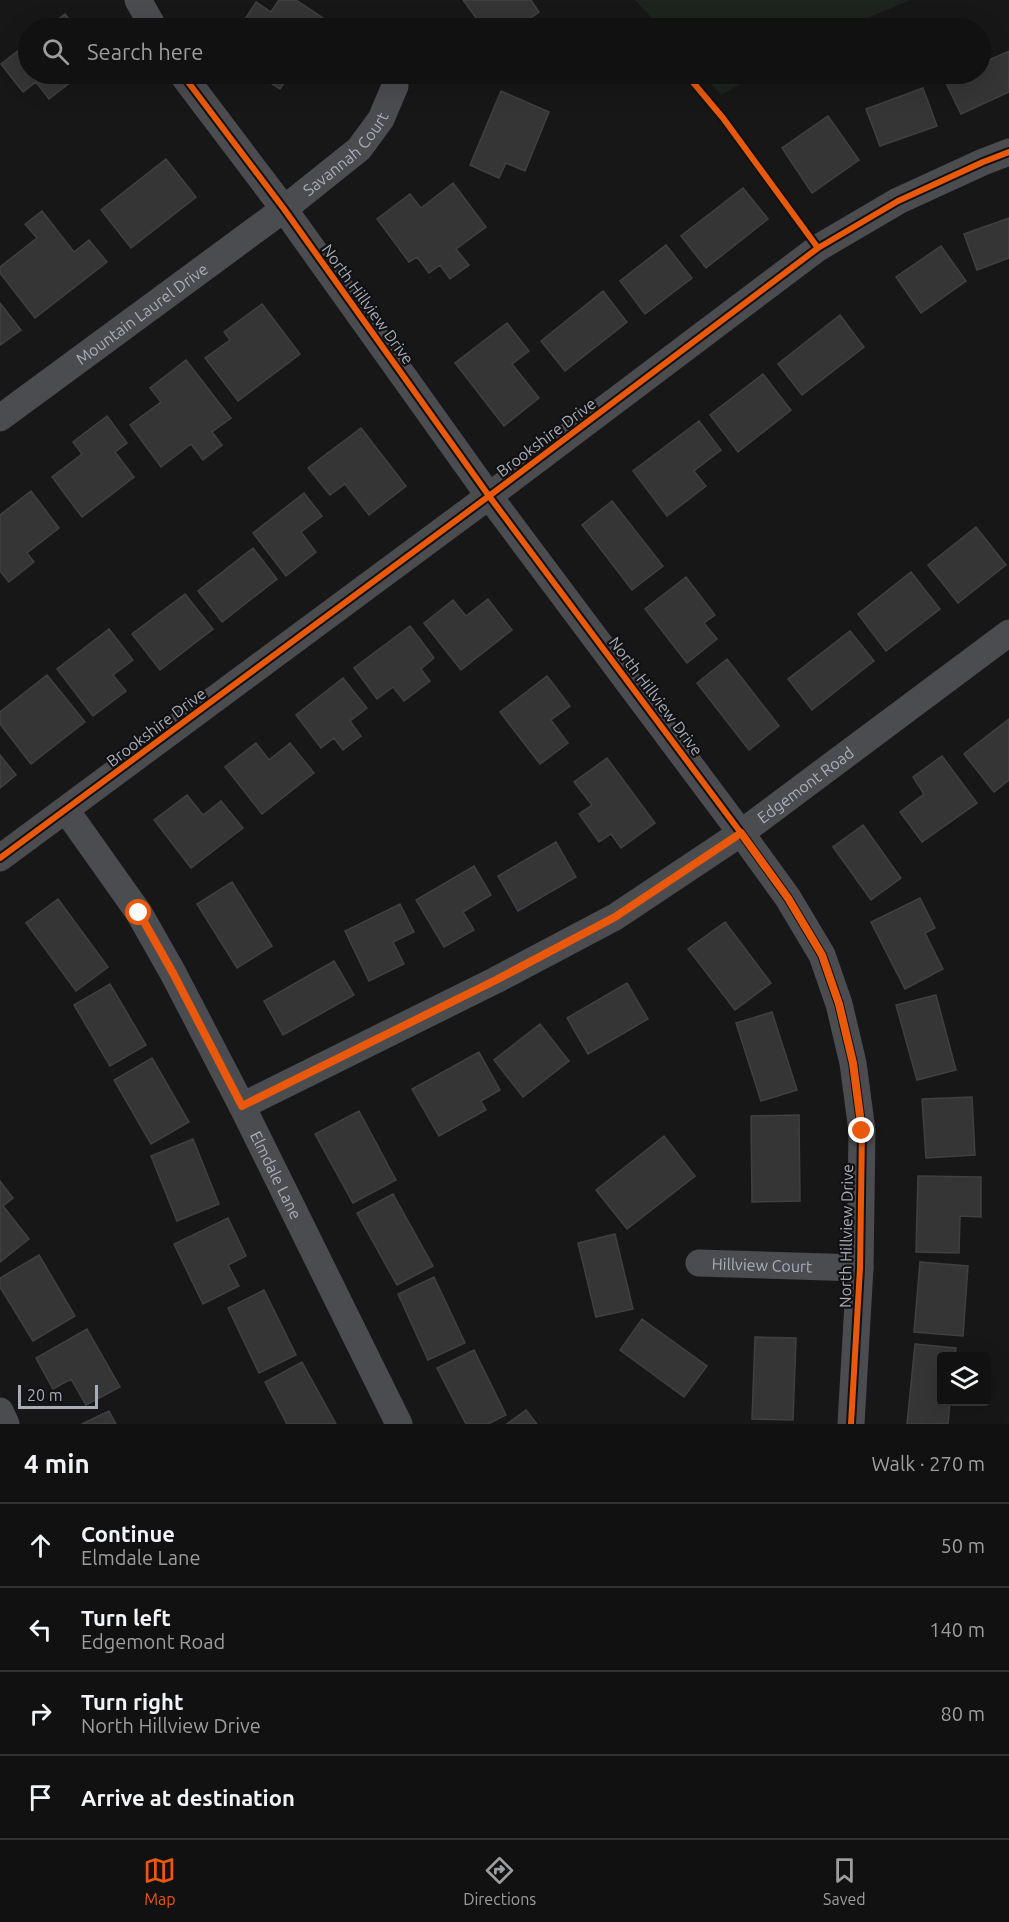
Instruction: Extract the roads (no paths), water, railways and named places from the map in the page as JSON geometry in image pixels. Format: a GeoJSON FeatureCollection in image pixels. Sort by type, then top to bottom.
{"type":"FeatureCollection","features":[{"type":"Feature","properties":{"kind":"street"},"geometry":{"type":"LineString","coordinates":[[138,0],[148,18]]}},
{"type":"Feature","properties":{"kind":"street","name":"North Hillview Drive"},"geometry":{"type":"LineString","coordinates":[[190,84],[284,210],[489,496],[741,833],[788,898],[822,955],[839,1004],[853,1063],[862,1131],[860,1268],[851,1424]]}},
{"type":"Feature","properties":{"kind":"street","name":"Savannah Court"},"geometry":{"type":"LineString","coordinates":[[284,210],[360,149],[381,119],[395,86]]}},
{"type":"Feature","properties":{"kind":"street","name":"Brookshire Drive"},"geometry":{"type":"LineString","coordinates":[[0,858],[489,496],[818,248],[898,201],[1009,152]]}},
{"type":"Feature","properties":{"kind":"street","name":"Mountain Laurel Drive"},"geometry":{"type":"LineString","coordinates":[[0,418],[284,210]]}},
{"type":"Feature","properties":{"kind":"street","name":"Edgemont Road"},"geometry":{"type":"LineString","coordinates":[[242,1106],[496,980],[615,917],[741,833],[1009,633]]}},
{"type":"Feature","properties":{"kind":"street","name":"Elmdale Lane"},"geometry":{"type":"LineString","coordinates":[[66,810],[139,913],[173,973],[242,1106],[399,1424]]}},
{"type":"Feature","properties":{"kind":"street","name":"Hillview Court"},"geometry":{"type":"LineString","coordinates":[[699,1263],[860,1268]]}},
{"type":"Feature","properties":{"kind":"street"},"geometry":{"type":"LineString","coordinates":[[0,1411],[6,1424]]}}]}
